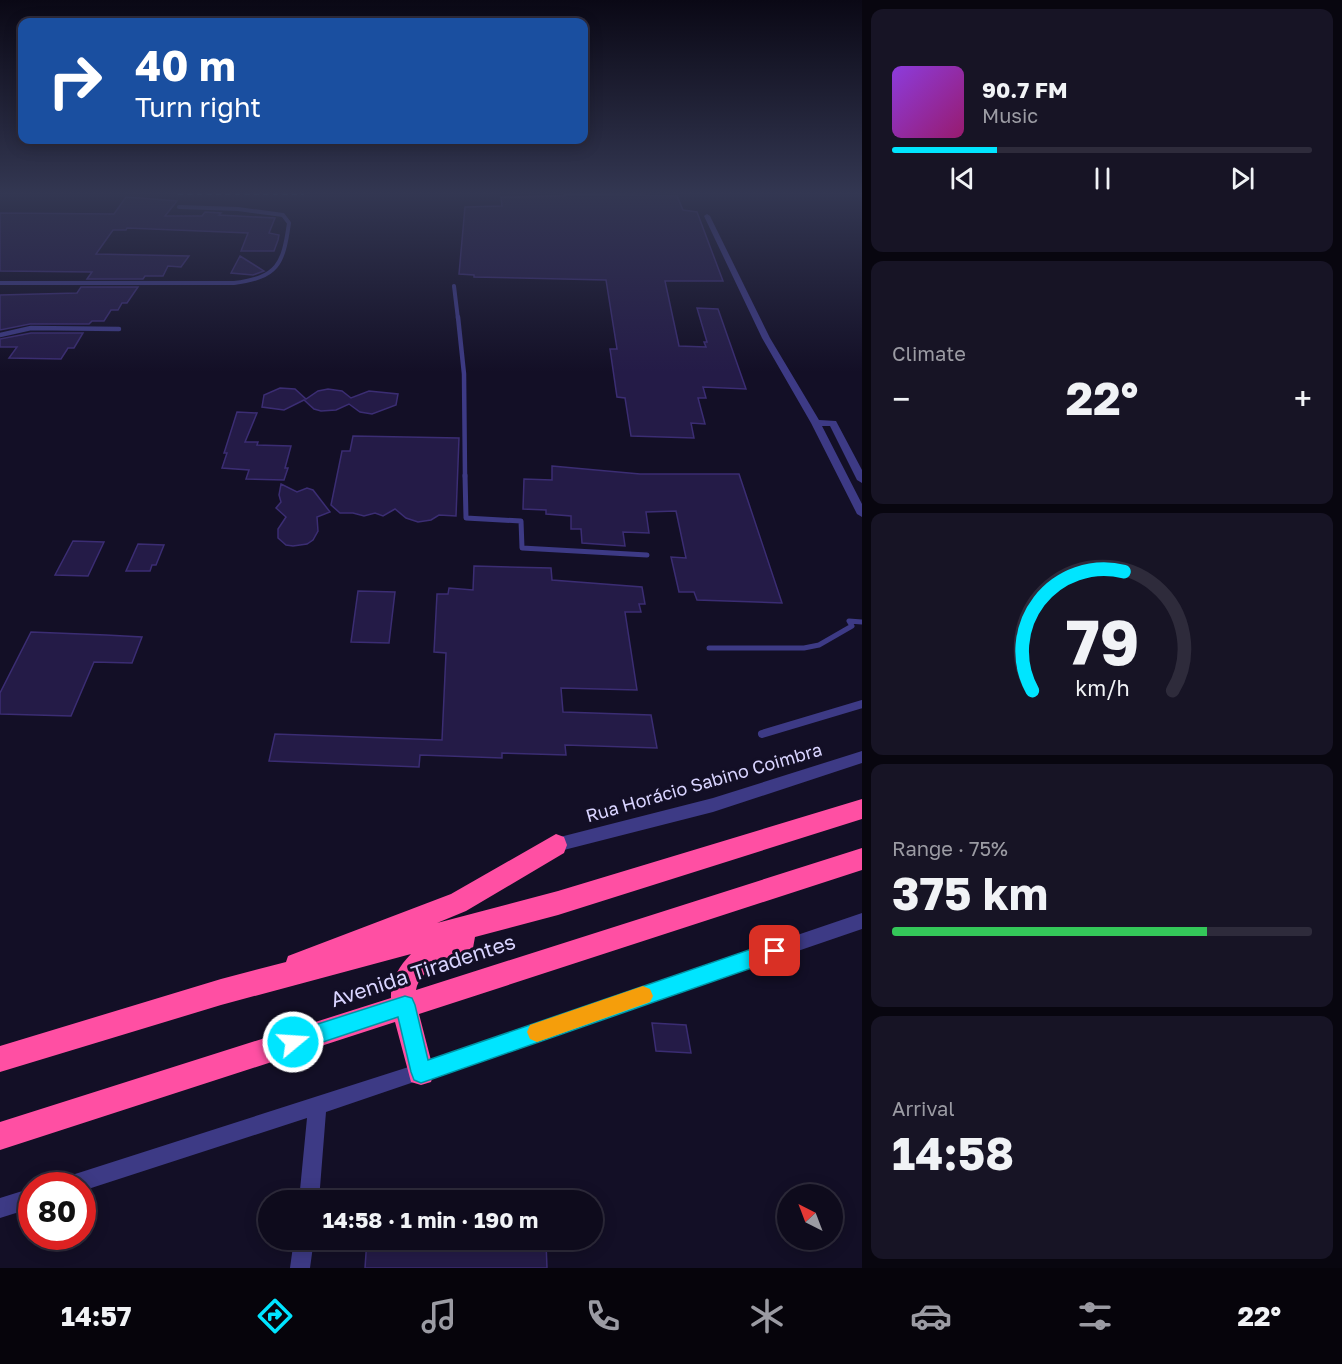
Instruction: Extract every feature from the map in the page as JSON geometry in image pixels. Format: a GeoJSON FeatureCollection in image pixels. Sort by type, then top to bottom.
{"type":"FeatureCollection","features":[{"type":"Feature","properties":{"kind":"highway","name":"Avenida Tiradentes"},"geometry":{"type":"LineString","coordinates":[[0,1059],[259,982],[331,965],[558,903],[862,809]]}},
{"type":"Feature","properties":{"kind":"highway"},"geometry":{"type":"LineString","coordinates":[[259,982],[323,953],[458,903],[556,845]]}},
{"type":"Feature","properties":{"kind":"highway","name":"Avenida Tiradentes"},"geometry":{"type":"LineString","coordinates":[[0,1136],[862,859]]}},
{"type":"Feature","properties":{"kind":"highway"},"geometry":{"type":"LineString","coordinates":[[421,1072],[403,987],[419,962],[441,948],[558,903]]}},
{"type":"Feature","properties":{"kind":"street"},"geometry":{"type":"LineString","coordinates":[[724,253],[766,338],[816,423],[862,514]]}},
{"type":"Feature","properties":{"kind":"street"},"geometry":{"type":"LineString","coordinates":[[816,423],[833,423],[862,480]]}},
{"type":"Feature","properties":{"kind":"street","name":"Rua Horácio Sabino Coimbra"},"geometry":{"type":"LineString","coordinates":[[556,845],[713,805],[862,758]]}},
{"type":"Feature","properties":{"kind":"street"},"geometry":{"type":"LineString","coordinates":[[96,1177],[317,1107],[862,921]]}},
{"type":"Feature","properties":{"kind":"street"},"geometry":{"type":"LineString","coordinates":[[310,1190],[317,1107]]}},
{"type":"Feature","properties":{"kind":"street"},"geometry":{"type":"LineString","coordinates":[[0,1208],[18,1202]]}},
{"type":"Feature","properties":{"kind":"street"},"geometry":{"type":"LineString","coordinates":[[300,1268],[302,1250]]}},
{"type":"Feature","properties":{"kind":"lane"},"geometry":{"type":"LineString","coordinates":[[0,284],[234,283],[257,280],[272,274],[283,253]]}},
{"type":"Feature","properties":{"kind":"lane"},"geometry":{"type":"LineString","coordinates":[[454,286],[464,374],[466,518],[521,521],[522,548],[647,555]]}},
{"type":"Feature","properties":{"kind":"lane"},"geometry":{"type":"LineString","coordinates":[[0,335],[31,328],[119,329]]}},
{"type":"Feature","properties":{"kind":"lane"},"geometry":{"type":"LineString","coordinates":[[709,648],[804,648],[819,645],[843,632],[852,626],[849,621],[862,622]]}},
{"type":"Feature","properties":{"kind":"lane"},"geometry":{"type":"LineString","coordinates":[[762,734],[862,704]]}},
{"type":"Feature","properties":{"kind":"building"},"geometry":{"type":"Polygon","coordinates":[[[0,253],[189,256],[181,267],[168,266],[163,276],[145,276],[143,279],[87,279],[92,272],[0,271],[0,253]]]}},
{"type":"Feature","properties":{"kind":"building"},"geometry":{"type":"Polygon","coordinates":[[[461,253],[713,253],[723,281],[665,281],[679,346],[706,347],[704,342],[707,342],[697,308],[718,309],[746,389],[703,387],[706,398],[698,398],[705,424],[691,423],[694,438],[631,436],[625,398],[617,397],[610,349],[617,349],[606,280],[474,277],[474,275],[459,274],[461,253]]]}},
{"type":"Feature","properties":{"kind":"building"},"geometry":{"type":"Polygon","coordinates":[[[240,256],[264,271],[253,275],[231,273],[240,256]]]}},
{"type":"Feature","properties":{"kind":"building"},"geometry":{"type":"Polygon","coordinates":[[[81,287],[138,287],[127,303],[122,303],[118,310],[111,310],[104,321],[92,321],[89,324],[30,324],[0,330],[0,295],[77,293],[81,287]]]}},
{"type":"Feature","properties":{"kind":"building"},"geometry":{"type":"Polygon","coordinates":[[[31,333],[83,333],[74,348],[68,348],[61,359],[9,358],[17,347],[0,347],[0,339],[31,333]]]}},
{"type":"Feature","properties":{"kind":"building"},"geometry":{"type":"Polygon","coordinates":[[[280,388],[295,389],[306,399],[318,391],[328,389],[342,391],[351,398],[369,391],[398,394],[396,405],[372,414],[360,412],[349,404],[336,410],[321,411],[314,409],[304,400],[284,410],[262,407],[264,395],[280,388]]]}},
{"type":"Feature","properties":{"kind":"building"},"geometry":{"type":"Polygon","coordinates":[[[237,412],[257,413],[245,442],[258,442],[257,445],[291,446],[284,480],[246,479],[249,470],[222,468],[227,453],[224,453],[237,412]]]}},
{"type":"Feature","properties":{"kind":"building"},"geometry":{"type":"Polygon","coordinates":[[[353,436],[459,438],[456,516],[439,515],[431,520],[418,522],[406,518],[395,509],[383,516],[375,513],[364,516],[340,513],[331,505],[342,451],[350,451],[353,436]]]}},
{"type":"Feature","properties":{"kind":"building"},"geometry":{"type":"Polygon","coordinates":[[[552,466],[640,474],[739,474],[782,603],[697,600],[694,592],[679,592],[671,557],[686,558],[676,511],[646,512],[649,533],[623,532],[625,546],[582,543],[581,529],[571,529],[571,516],[546,514],[546,510],[523,509],[524,479],[552,480],[552,466]]]}},
{"type":"Feature","properties":{"kind":"building"},"geometry":{"type":"Polygon","coordinates":[[[281,484],[297,492],[307,488],[313,490],[330,512],[317,517],[318,531],[313,540],[307,544],[286,545],[278,538],[278,529],[286,517],[276,508],[281,502],[279,495],[281,484]]]}},
{"type":"Feature","properties":{"kind":"building"},"geometry":{"type":"Polygon","coordinates":[[[73,541],[104,542],[88,576],[55,575],[73,541]]]}},
{"type":"Feature","properties":{"kind":"building"},"geometry":{"type":"Polygon","coordinates":[[[138,544],[164,545],[156,565],[152,565],[150,571],[126,571],[138,544]]]}},
{"type":"Feature","properties":{"kind":"building"},"geometry":{"type":"Polygon","coordinates":[[[474,566],[551,568],[552,580],[642,587],[645,604],[639,604],[641,612],[625,612],[637,690],[561,688],[563,712],[651,715],[657,748],[565,745],[566,755],[502,753],[502,758],[420,755],[419,767],[269,761],[275,734],[442,740],[446,653],[434,652],[437,594],[448,594],[449,588],[473,590],[474,566]]]}},
{"type":"Feature","properties":{"kind":"building"},"geometry":{"type":"Polygon","coordinates":[[[358,591],[395,592],[389,643],[351,642],[358,591]]]}},
{"type":"Feature","properties":{"kind":"building"},"geometry":{"type":"Polygon","coordinates":[[[31,632],[142,637],[132,663],[94,662],[71,716],[0,714],[0,693],[31,632]]]}},
{"type":"Feature","properties":{"kind":"building"},"geometry":{"type":"Polygon","coordinates":[[[652,1023],[686,1025],[691,1053],[656,1051],[652,1023]]]}},
{"type":"Feature","properties":{"kind":"building"},"geometry":{"type":"Polygon","coordinates":[[[366,1250],[546,1250],[547,1268],[365,1268],[366,1250]]]}},
{"type":"Feature","properties":{"kind":"slow traffic"},"geometry":{"type":"LineString","coordinates":[[537,1032],[643,996]]}},
{"type":"Feature","properties":{"kind":"route"},"geometry":{"type":"LineString","coordinates":[[293,1042],[405,1005],[421,1072],[775,951]]}}]}
